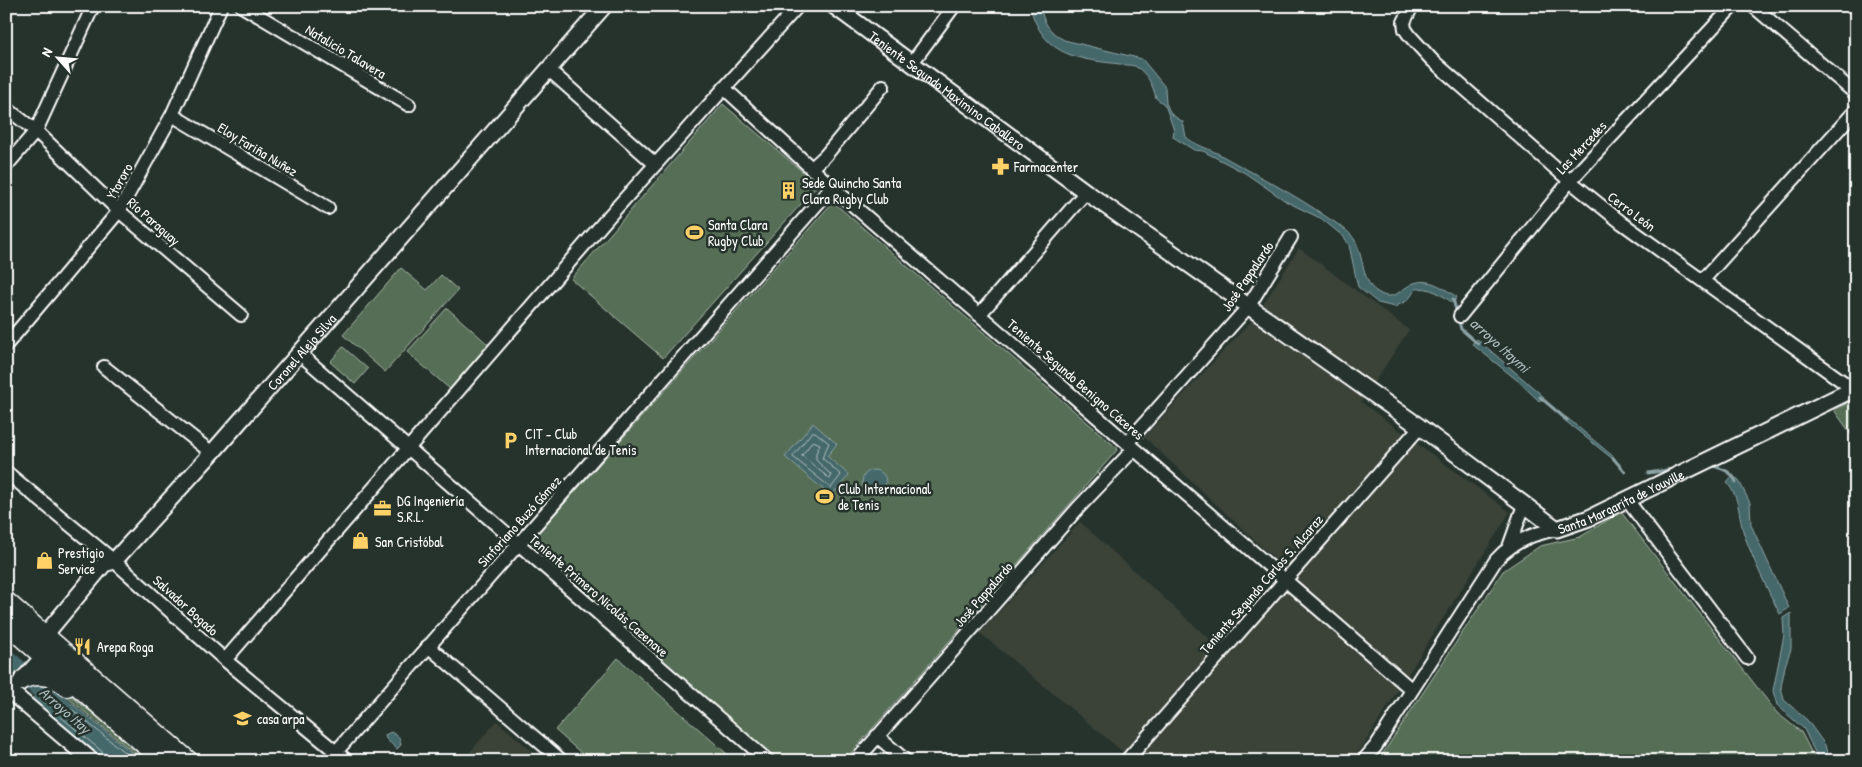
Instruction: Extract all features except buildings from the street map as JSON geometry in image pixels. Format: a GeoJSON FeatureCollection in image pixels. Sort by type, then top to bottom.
{"type":"FeatureCollection","features":[{"type":"Feature","properties":{"kind":"highway"},"geometry":{"type":"LineString","coordinates":[[6,601],[189,761]]}},
{"type":"Feature","properties":{"kind":"highway"},"geometry":{"type":"LineString","coordinates":[[6,624],[23,681],[115,718],[163,761]]}},
{"type":"Feature","properties":{"kind":"highway","name":"Coronel Alejo Silva"},"geometry":{"type":"LineString","coordinates":[[23,681],[48,637]]}},
{"type":"Feature","properties":{"kind":"main road","name":"Coronel Alejo Silva"},"geometry":{"type":"LineString","coordinates":[[48,637],[50,629],[104,564],[114,561],[212,453],[604,6]]}},
{"type":"Feature","properties":{"kind":"main road","name":"Teniente Segundo Maximino Caballero"},"geometry":{"type":"LineString","coordinates":[[834,6],[1086,192],[1420,427],[1557,529]]}},
{"type":"Feature","properties":{"kind":"main road","name":"Santa Margarita de Youville"},"geometry":{"type":"LineString","coordinates":[[1557,529],[1589,518],[1628,500],[1854,389]]}},
{"type":"Feature","properties":{"kind":"main road"},"geometry":{"type":"LineString","coordinates":[[23,681],[92,761]]}},
{"type":"Feature","properties":{"kind":"street"},"geometry":{"type":"LineString","coordinates":[[6,166],[36,131],[93,6]]}},
{"type":"Feature","properties":{"kind":"street","name":"Ytororo"},"geometry":{"type":"LineString","coordinates":[[6,346],[119,211],[172,115],[221,6]]}},
{"type":"Feature","properties":{"kind":"street","name":"Natalicio Talavera"},"geometry":{"type":"LineString","coordinates":[[242,6],[409,106]]}},
{"type":"Feature","properties":{"kind":"street"},"geometry":{"type":"LineString","coordinates":[[225,660],[655,164],[798,6]]}},
{"type":"Feature","properties":{"kind":"street"},"geometry":{"type":"LineString","coordinates":[[912,63],[954,6]]}},
{"type":"Feature","properties":{"kind":"street","name":"Las Mercedes"},"geometry":{"type":"LineString","coordinates":[[1460,316],[1570,181],[1733,6]]}},
{"type":"Feature","properties":{"kind":"street"},"geometry":{"type":"LineString","coordinates":[[1753,6],[1856,94]]}},
{"type":"Feature","properties":{"kind":"street","name":"Cerro León"},"geometry":{"type":"LineString","coordinates":[[1405,8],[1405,29],[1432,60],[1570,181],[1622,223],[1854,389]]}},
{"type":"Feature","properties":{"kind":"street"},"geometry":{"type":"LineString","coordinates":[[548,69],[655,164]]}},
{"type":"Feature","properties":{"kind":"street"},"geometry":{"type":"LineString","coordinates":[[812,169],[883,86]]}},
{"type":"Feature","properties":{"kind":"street","name":"Teniente Segundo Benigno Cáceres"},"geometry":{"type":"LineString","coordinates":[[724,88],[832,188],[1412,690]]}},
{"type":"Feature","properties":{"kind":"street","name":"Río Paraguay"},"geometry":{"type":"LineString","coordinates":[[6,108],[36,131],[119,211],[241,315]]}},
{"type":"Feature","properties":{"kind":"street"},"geometry":{"type":"LineString","coordinates":[[1703,280],[1856,110]]}},
{"type":"Feature","properties":{"kind":"street","name":"Eloy Fariña Nuñez"},"geometry":{"type":"LineString","coordinates":[[172,115],[328,208]]}},
{"type":"Feature","properties":{"kind":"street","name":"Sinforiano Buzó Gómez"},"geometry":{"type":"LineString","coordinates":[[332,756],[832,188]]}},
{"type":"Feature","properties":{"kind":"street"},"geometry":{"type":"LineString","coordinates":[[979,315],[1086,192]]}},
{"type":"Feature","properties":{"kind":"street","name":"José Pappalardo"},"geometry":{"type":"LineString","coordinates":[[856,761],[1078,508],[1248,307],[1290,237]]}},
{"type":"Feature","properties":{"kind":"street","name":"Teniente Primero Nicolás Cazenave"},"geometry":{"type":"LineString","coordinates":[[299,353],[768,761]]}},
{"type":"Feature","properties":{"kind":"street"},"geometry":{"type":"LineString","coordinates":[[104,367],[212,453]]}},
{"type":"Feature","properties":{"kind":"street","name":"Teniente Segundo Carlos S. Alcaraz"},"geometry":{"type":"LineString","coordinates":[[1126,761],[1420,427]]}},
{"type":"Feature","properties":{"kind":"street","name":"Salvador Bogado"},"geometry":{"type":"LineString","coordinates":[[6,472],[114,561],[332,756],[347,761]]}},
{"type":"Feature","properties":{"kind":"street"},"geometry":{"type":"LineString","coordinates":[[1628,500],[1747,658]]}},
{"type":"Feature","properties":{"kind":"street"},"geometry":{"type":"LineString","coordinates":[[1508,547],[1524,505]]}},
{"type":"Feature","properties":{"kind":"street","name":"Santa Margarita de Youville"},"geometry":{"type":"LineString","coordinates":[[1363,761],[1376,746],[1496,560],[1508,547],[1530,536],[1557,529]]}},
{"type":"Feature","properties":{"kind":"street"},"geometry":{"type":"LineString","coordinates":[[428,646],[562,761]]}},
{"type":"Feature","properties":{"kind":"street"},"geometry":{"type":"LineString","coordinates":[[877,736],[906,761]]}},
{"type":"Feature","properties":{"kind":"shaded area"},"geometry":{"type":"Polygon","coordinates":[[[1299,248],[1409,330],[1361,402],[1510,512],[1363,746],[1351,761],[1134,761],[980,633],[1080,522],[1225,653],[1291,574],[1144,437],[1255,317],[1299,248]]]}},
{"type":"Feature","properties":{"kind":"shaded area"},"geometry":{"type":"Polygon","coordinates":[[[497,721],[543,761],[462,761],[497,721]]]}},
{"type":"Feature","properties":{"kind":"green space","name":"Santa Clara Rugby Club"},"geometry":{"type":"Polygon","coordinates":[[[723,104],[818,185],[663,358],[571,279],[723,104]]]}},
{"type":"Feature","properties":{"kind":"green space","name":"Club Internacional de Tenis"},"geometry":{"type":"Polygon","coordinates":[[[833,202],[1118,449],[844,761],[773,761],[530,542],[833,202]]]}},
{"type":"Feature","properties":{"kind":"green space"},"geometry":{"type":"Polygon","coordinates":[[[401,268],[427,290],[441,275],[458,290],[385,372],[343,335],[401,268]]]}},
{"type":"Feature","properties":{"kind":"green space"},"geometry":{"type":"Polygon","coordinates":[[[447,308],[490,346],[451,390],[407,352],[447,308]]]}},
{"type":"Feature","properties":{"kind":"green space"},"geometry":{"type":"Polygon","coordinates":[[[343,347],[368,369],[355,384],[330,362],[343,347]]]}},
{"type":"Feature","properties":{"kind":"green space"},"geometry":{"type":"Polygon","coordinates":[[[1856,399],[1856,441],[1834,410],[1856,399]]]}},
{"type":"Feature","properties":{"kind":"green space"},"geometry":{"type":"Polygon","coordinates":[[[1621,512],[1777,713],[1801,732],[1816,761],[1378,761],[1503,571],[1540,546],[1580,537],[1621,512]]]}},
{"type":"Feature","properties":{"kind":"green space"},"geometry":{"type":"Polygon","coordinates":[[[618,658],[735,761],[590,761],[555,730],[618,658]]]}},
{"type":"Feature","properties":{"kind":"green space"},"geometry":{"type":"Polygon","coordinates":[[[58,685],[87,709],[112,725],[154,761],[144,761],[56,688],[58,685]]]}},
{"type":"Feature","properties":{"kind":"water"},"geometry":{"type":"Polygon","coordinates":[[[1030,6],[1040,6],[1048,26],[1054,34],[1064,40],[1142,59],[1165,87],[1166,103],[1171,114],[1183,122],[1186,137],[1287,192],[1341,226],[1356,242],[1365,273],[1371,286],[1376,291],[1391,296],[1412,284],[1430,282],[1457,297],[1453,303],[1435,292],[1421,288],[1416,289],[1408,300],[1395,307],[1378,303],[1358,287],[1349,245],[1344,237],[1322,219],[1287,202],[1245,173],[1203,151],[1194,150],[1173,137],[1174,130],[1165,105],[1156,98],[1151,84],[1143,72],[1135,66],[1085,59],[1070,55],[1057,48],[1046,38],[1037,25],[1030,6]]]}},
{"type":"Feature","properties":{"kind":"water"},"geometry":{"type":"Polygon","coordinates":[[[1477,339],[1544,397],[1539,401],[1517,380],[1472,344],[1477,339]]]}},
{"type":"Feature","properties":{"kind":"water"},"geometry":{"type":"Polygon","coordinates":[[[1566,417],[1615,458],[1614,460],[1563,419],[1566,417]]]}},
{"type":"Feature","properties":{"kind":"water"},"geometry":{"type":"Polygon","coordinates":[[[813,423],[837,444],[827,456],[849,475],[831,496],[785,457],[813,423]]]}},
{"type":"Feature","properties":{"kind":"water"},"geometry":{"type":"Polygon","coordinates":[[[874,470],[883,473],[886,482],[883,491],[874,494],[865,491],[862,482],[865,473],[874,470]]]}},
{"type":"Feature","properties":{"kind":"water"},"geometry":{"type":"Polygon","coordinates":[[[1732,477],[1738,479],[1750,503],[1751,525],[1789,608],[1780,614],[1761,576],[1745,537],[1735,496],[1727,483],[1732,477]]]}},
{"type":"Feature","properties":{"kind":"water"},"geometry":{"type":"Polygon","coordinates":[[[1791,613],[1791,649],[1781,687],[1784,700],[1807,720],[1825,745],[1829,761],[1819,761],[1804,729],[1777,705],[1773,691],[1784,635],[1783,618],[1791,613]]]}},
{"type":"Feature","properties":{"kind":"water"},"geometry":{"type":"Polygon","coordinates":[[[47,683],[142,761],[106,761],[32,699],[47,683]]]}},
{"type":"Feature","properties":{"kind":"water"},"geometry":{"type":"Polygon","coordinates":[[[391,732],[399,737],[401,745],[397,749],[386,739],[385,735],[391,732]]]}},
{"type":"Feature","properties":{"kind":"waterway","name":"arroyo Itaymi"},"geometry":{"type":"LineString","coordinates":[[1453,299],[1461,329],[1478,344]]}},
{"type":"Feature","properties":{"kind":"waterway","name":"arroyo Itaymi"},"geometry":{"type":"LineString","coordinates":[[1540,397],[1567,420]]}},
{"type":"Feature","properties":{"kind":"waterway","name":"arroyo Itaymi"},"geometry":{"type":"LineString","coordinates":[[1613,458],[1625,472]]}},
{"type":"Feature","properties":{"kind":"waterway","name":"arroyo Itaymi"},"geometry":{"type":"LineString","coordinates":[[1709,465],[1728,472],[1736,482]]}},
{"type":"Feature","properties":{"kind":"waterway","name":"arroyo Itaymi"},"geometry":{"type":"LineString","coordinates":[[1648,473],[1674,469]]}},
{"type":"Feature","properties":{"kind":"waterway","name":"Arroyo Itay"},"geometry":{"type":"LineString","coordinates":[[6,659],[62,707]]}},
{"type":"Feature","properties":{"kind":"place","name":"Farmacenter"},"geometry":{"type":"Point","coordinates":[1000,166]}},
{"type":"Feature","properties":{"kind":"place","name":"Sede Quincho Santa Clara Rugby Club"},"geometry":{"type":"Point","coordinates":[788,190]}},
{"type":"Feature","properties":{"kind":"place","name":"Santa Clara Rugby Club"},"geometry":{"type":"Point","coordinates":[694,232]}},
{"type":"Feature","properties":{"kind":"place","name":"CIT - Club Internacional de Tenis"},"geometry":{"type":"Point","coordinates":[511,441]}},
{"type":"Feature","properties":{"kind":"place","name":"Club Internacional de Tenis"},"geometry":{"type":"Point","coordinates":[824,496]}},
{"type":"Feature","properties":{"kind":"place","name":"DG Ingeniería S.R.L."},"geometry":{"type":"Point","coordinates":[383,508]}},
{"type":"Feature","properties":{"kind":"place","name":"San Cristóbal"},"geometry":{"type":"Point","coordinates":[361,541]}},
{"type":"Feature","properties":{"kind":"place","name":"Prestigio Service"},"geometry":{"type":"Point","coordinates":[44,560]}},
{"type":"Feature","properties":{"kind":"place","name":"Arepa Roga"},"geometry":{"type":"Point","coordinates":[83,646]}},
{"type":"Feature","properties":{"kind":"place","name":"casa arpa"},"geometry":{"type":"Point","coordinates":[243,718]}}]}
